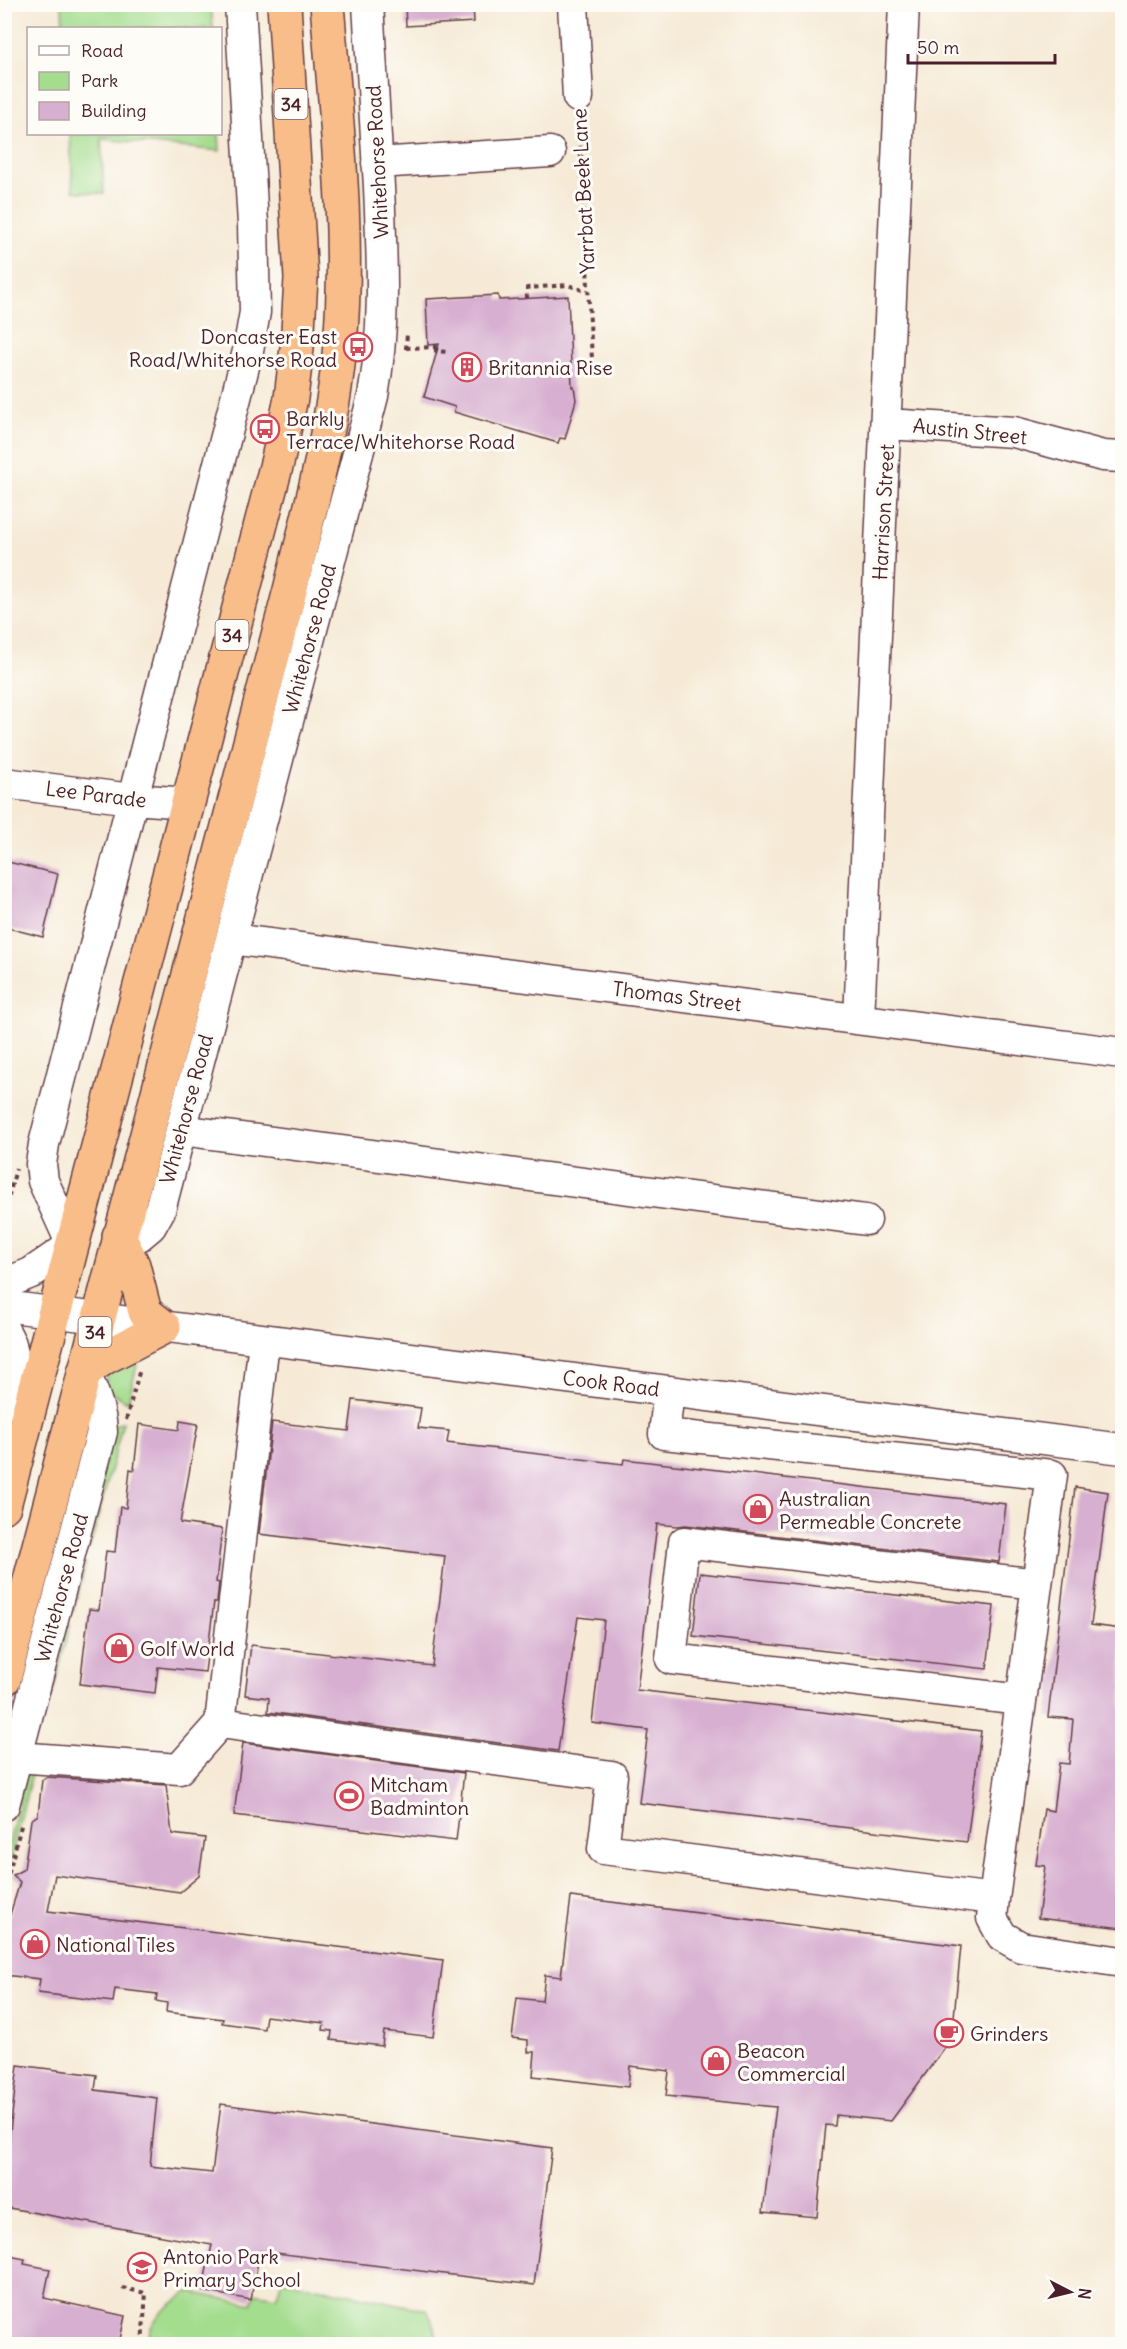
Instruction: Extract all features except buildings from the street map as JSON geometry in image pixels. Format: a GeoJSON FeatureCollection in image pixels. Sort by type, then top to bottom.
{"type":"FeatureCollection","features":[{"type":"Feature","properties":{"kind":"highway","name":"34"},"geometry":{"type":"LineString","coordinates":[[4,1506],[18,1404],[55,1313],[278,459],[291,398],[302,278],[284,4]]}},
{"type":"Feature","properties":{"kind":"highway","name":"Whitehorse Road"},"geometry":{"type":"LineString","coordinates":[[4,1680],[290,590],[331,418],[340,345],[344,281],[343,218],[327,4]]}},
{"type":"Feature","properties":{"kind":"highway"},"geometry":{"type":"LineString","coordinates":[[84,1372],[104,1358],[164,1328],[145,1312],[133,1265],[119,1236]]}},
{"type":"Feature","properties":{"kind":"street"},"geometry":{"type":"LineString","coordinates":[[4,1284],[32,1273],[72,1245],[43,1181],[41,1164],[132,799],[248,351],[255,312],[253,224],[240,4]]}},
{"type":"Feature","properties":{"kind":"street","name":"Whitehorse Road"},"geometry":{"type":"LineString","coordinates":[[119,1236],[139,1236],[152,1226],[160,1210],[373,396],[383,311],[368,4]]}},
{"type":"Feature","properties":{"kind":"street","name":"Yarrbat Beek Lane"},"geometry":{"type":"LineString","coordinates":[[573,4],[578,97]]}},
{"type":"Feature","properties":{"kind":"street","name":"Harrison Street"},"geometry":{"type":"LineString","coordinates":[[859,1019],[904,4]]}},
{"type":"Feature","properties":{"kind":"street"},"geometry":{"type":"LineString","coordinates":[[377,163],[550,152]]}},
{"type":"Feature","properties":{"kind":"street","name":"Austin Street"},"geometry":{"type":"LineString","coordinates":[[887,424],[1014,432],[1102,456],[1122,457]]}},
{"type":"Feature","properties":{"kind":"street","name":"Lee Parade"},"geometry":{"type":"LineString","coordinates":[[4,783],[132,799],[189,803]]}},
{"type":"Feature","properties":{"kind":"street","name":"Thomas Street"},"geometry":{"type":"LineString","coordinates":[[231,939],[1122,1053]]}},
{"type":"Feature","properties":{"kind":"street"},"geometry":{"type":"LineString","coordinates":[[181,1130],[866,1220]]}},
{"type":"Feature","properties":{"kind":"street","name":"Cook Road"},"geometry":{"type":"LineString","coordinates":[[4,1306],[1122,1449]]}},
{"type":"Feature","properties":{"kind":"street"},"geometry":{"type":"LineString","coordinates":[[4,1330],[11,1344],[17,1373],[18,1404]]}},
{"type":"Feature","properties":{"kind":"street"},"geometry":{"type":"LineString","coordinates":[[17,1757],[179,1769],[220,1723],[264,1341]]}},
{"type":"Feature","properties":{"kind":"street","name":"Whitehorse Road"},"geometry":{"type":"LineString","coordinates":[[4,1805],[102,1432],[101,1413],[93,1389],[84,1372]]}},
{"type":"Feature","properties":{"kind":"street"},"geometry":{"type":"LineString","coordinates":[[669,1390],[663,1434],[1052,1475]]}},
{"type":"Feature","properties":{"kind":"street"},"geometry":{"type":"LineString","coordinates":[[1056,1441],[992,1918],[1002,1936],[1021,1947],[1122,1962]]}},
{"type":"Feature","properties":{"kind":"street"},"geometry":{"type":"LineString","coordinates":[[1021,1700],[671,1659],[684,1542],[1037,1584]]}},
{"type":"Feature","properties":{"kind":"street"},"geometry":{"type":"LineString","coordinates":[[220,1723],[612,1776],[603,1849],[994,1899]]}},
{"type":"Feature","properties":{"kind":"path","name":"Yarrbat Beek Lane"},"geometry":{"type":"LineString","coordinates":[[578,97],[593,378]]}},
{"type":"Feature","properties":{"kind":"path"},"geometry":{"type":"LineString","coordinates":[[527,298],[527,288],[568,285],[588,292]]}},
{"type":"Feature","properties":{"kind":"path"},"geometry":{"type":"LineString","coordinates":[[406,348],[439,347],[436,351],[448,352]]}},
{"type":"Feature","properties":{"kind":"path"},"geometry":{"type":"LineString","coordinates":[[4,1215],[19,1158]]}},
{"type":"Feature","properties":{"kind":"path"},"geometry":{"type":"LineString","coordinates":[[122,2288],[146,2293],[142,2344]]}},
{"type":"Feature","properties":{"kind":"green space"},"geometry":{"type":"Polygon","coordinates":[[[62,5],[211,5],[213,27],[63,27],[62,5]]]}},
{"type":"Feature","properties":{"kind":"green space"},"geometry":{"type":"Polygon","coordinates":[[[70,135],[219,135],[220,151],[101,139],[104,194],[73,191],[70,135]]]}},
{"type":"Feature","properties":{"kind":"green space"},"geometry":{"type":"Polygon","coordinates":[[[119,1360],[137,1365],[128,1402],[107,1390],[107,1377],[119,1360]]]}},
{"type":"Feature","properties":{"kind":"green space"},"geometry":{"type":"Polygon","coordinates":[[[123,1422],[90,1548],[84,1547],[113,1426],[123,1422]]]}},
{"type":"Feature","properties":{"kind":"green space"},"geometry":{"type":"Polygon","coordinates":[[[81,1563],[86,1564],[73,1611],[70,1607],[81,1563]]]}},
{"type":"Feature","properties":{"kind":"green space"},"geometry":{"type":"Polygon","coordinates":[[[70,1625],[51,1699],[47,1694],[65,1626],[70,1625]]]}},
{"type":"Feature","properties":{"kind":"green space"},"geometry":{"type":"Polygon","coordinates":[[[33,1768],[5,1883],[5,1859],[26,1774],[33,1768]]]}},
{"type":"Feature","properties":{"kind":"green space"},"geometry":{"type":"Polygon","coordinates":[[[283,2280],[427,2310],[435,2328],[438,2344],[147,2344],[151,2327],[156,2320],[188,2292],[252,2304],[255,2293],[276,2297],[283,2280]]]}},
{"type":"Feature","properties":{"kind":"place","name":"Doncaster East Road/Whitehorse Road"},"geometry":{"type":"Point","coordinates":[358,347]}},
{"type":"Feature","properties":{"kind":"place","name":"Britannia Rise"},"geometry":{"type":"Point","coordinates":[467,367]}},
{"type":"Feature","properties":{"kind":"place","name":"Barkly Terrace/Whitehorse Road"},"geometry":{"type":"Point","coordinates":[265,429]}},
{"type":"Feature","properties":{"kind":"place","name":"Australian Permeable Concrete"},"geometry":{"type":"Point","coordinates":[758,1509]}},
{"type":"Feature","properties":{"kind":"place","name":"Golf World"},"geometry":{"type":"Point","coordinates":[119,1648]}},
{"type":"Feature","properties":{"kind":"place","name":"Mitcham Badminton"},"geometry":{"type":"Point","coordinates":[349,1796]}},
{"type":"Feature","properties":{"kind":"place","name":"National Tiles"},"geometry":{"type":"Point","coordinates":[35,1944]}},
{"type":"Feature","properties":{"kind":"place","name":"Grinders"},"geometry":{"type":"Point","coordinates":[949,2033]}},
{"type":"Feature","properties":{"kind":"place","name":"Beacon Commercial"},"geometry":{"type":"Point","coordinates":[716,2061]}},
{"type":"Feature","properties":{"kind":"place","name":"Antonio Park Primary School"},"geometry":{"type":"Point","coordinates":[142,2267]}}]}
